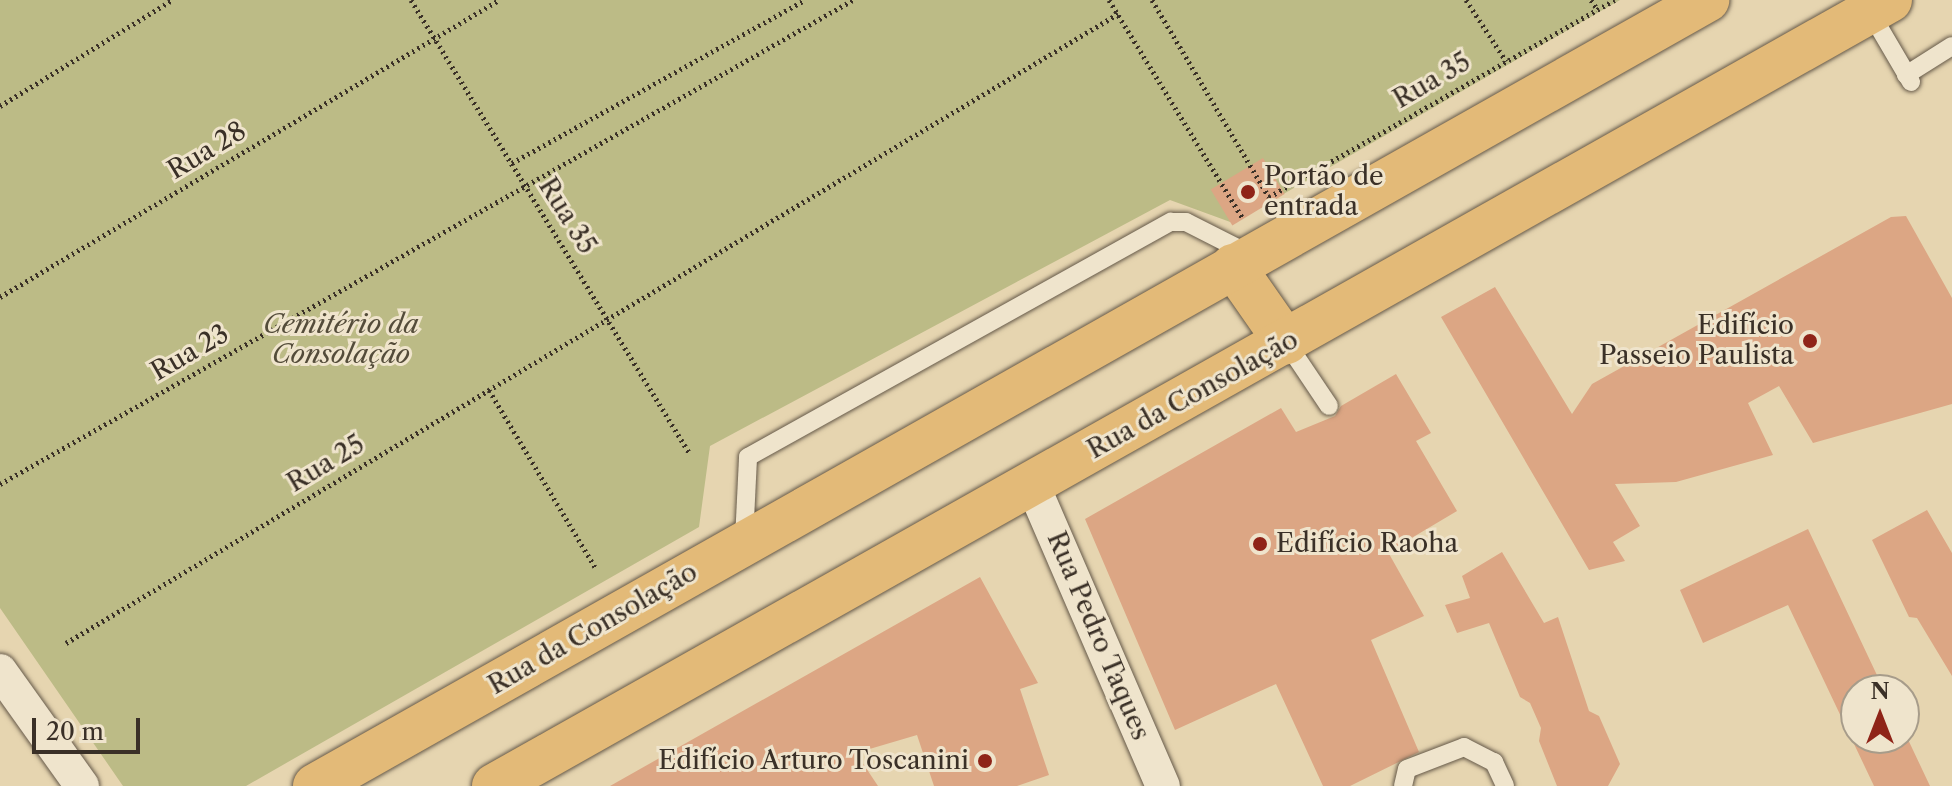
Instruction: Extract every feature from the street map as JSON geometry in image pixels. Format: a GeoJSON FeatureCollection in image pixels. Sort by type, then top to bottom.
{"type":"FeatureCollection","features":[{"type":"Feature","properties":{"kind":"main road","name":"Rua da Consolação"},"geometry":{"type":"LineString","coordinates":[[315,786],[744,543],[1245,250],[1707,0]]}},
{"type":"Feature","properties":{"kind":"main road","name":"Rua da Consolação"},"geometry":{"type":"LineString","coordinates":[[494,786],[1033,486],[1880,6]]}},
{"type":"Feature","properties":{"kind":"main road"},"geometry":{"type":"LineString","coordinates":[[1245,250],[1286,342]]}},
{"type":"Feature","properties":{"kind":"street","name":"Rua Pedro Taques"},"geometry":{"type":"LineString","coordinates":[[1033,486],[1163,786]]}},
{"type":"Feature","properties":{"kind":"street"},"geometry":{"type":"LineString","coordinates":[[0,671],[82,786]]}},
{"type":"Feature","properties":{"kind":"lane"},"geometry":{"type":"LineString","coordinates":[[1880,6],[1908,78],[1952,46]]}},
{"type":"Feature","properties":{"kind":"lane"},"geometry":{"type":"LineString","coordinates":[[744,543],[743,473],[748,457],[1171,222],[1186,222],[1245,250]]}},
{"type":"Feature","properties":{"kind":"lane"},"geometry":{"type":"LineString","coordinates":[[1286,342],[1329,406]]}},
{"type":"Feature","properties":{"kind":"lane"},"geometry":{"type":"LineString","coordinates":[[1403,786],[1407,769],[1464,747],[1494,762],[1505,786]]}},
{"type":"Feature","properties":{"kind":"path"},"geometry":{"type":"LineString","coordinates":[[0,106],[172,0]]}},
{"type":"Feature","properties":{"kind":"path","name":"Rua 35"},"geometry":{"type":"LineString","coordinates":[[411,0],[690,454]]}},
{"type":"Feature","properties":{"kind":"path","name":"Rua 28"},"geometry":{"type":"LineString","coordinates":[[0,297],[499,0]]}},
{"type":"Feature","properties":{"kind":"path"},"geometry":{"type":"LineString","coordinates":[[512,163],[805,0]]}},
{"type":"Feature","properties":{"kind":"path","name":"Rua 23"},"geometry":{"type":"LineString","coordinates":[[0,484],[853,0]]}},
{"type":"Feature","properties":{"kind":"path"},"geometry":{"type":"LineString","coordinates":[[1109,0],[1245,250]]}},
{"type":"Feature","properties":{"kind":"path"},"geometry":{"type":"LineString","coordinates":[[1152,0],[1274,204]]}},
{"type":"Feature","properties":{"kind":"path"},"geometry":{"type":"LineString","coordinates":[[1466,0],[1506,61]]}},
{"type":"Feature","properties":{"kind":"path"},"geometry":{"type":"LineString","coordinates":[[1591,0],[1598,10]]}},
{"type":"Feature","properties":{"kind":"path","name":"Rua 35"},"geometry":{"type":"LineString","coordinates":[[1269,197],[1615,0]]}},
{"type":"Feature","properties":{"kind":"path","name":"Rua 25"},"geometry":{"type":"LineString","coordinates":[[66,643],[1118,14]]}},
{"type":"Feature","properties":{"kind":"path"},"geometry":{"type":"LineString","coordinates":[[489,390],[596,569]]}},
{"type":"Feature","properties":{"kind":"green space","name":"Cemitério da Consolação"},"geometry":{"type":"Polygon","coordinates":[[[0,0],[1620,0],[1233,223],[1170,200],[710,446],[699,527],[246,786],[123,786],[0,608],[0,0]]]}},
{"type":"Feature","properties":{"kind":"building","name":"Portão de entrada"},"geometry":{"type":"Polygon","coordinates":[[[1263,158],[1285,194],[1232,225],[1211,189],[1263,158]]]}},
{"type":"Feature","properties":{"kind":"building","name":"Edifício Passeio Paulista"},"geometry":{"type":"Polygon","coordinates":[[[1906,216],[1952,298],[1952,404],[1813,443],[1779,386],[1748,403],[1773,455],[1676,482],[1615,484],[1640,526],[1613,542],[1625,561],[1589,570],[1441,317],[1495,287],[1572,414],[1592,384],[1891,217],[1906,216]]]}},
{"type":"Feature","properties":{"kind":"building"},"geometry":{"type":"Polygon","coordinates":[[[1396,374],[1431,433],[1416,441],[1457,511],[1388,552],[1424,616],[1371,640],[1419,752],[1350,786],[1323,786],[1276,684],[1175,730],[1085,519],[1281,408],[1296,432],[1335,416],[1341,406],[1396,374]]]}},
{"type":"Feature","properties":{"kind":"building"},"geometry":{"type":"Polygon","coordinates":[[[1927,510],[1952,553],[1952,676],[1917,618],[1909,617],[1872,540],[1927,510]]]}},
{"type":"Feature","properties":{"kind":"building"},"geometry":{"type":"Polygon","coordinates":[[[1808,529],[1876,674],[1840,674],[1840,714],[1788,605],[1703,643],[1680,590],[1808,529]]]}},
{"type":"Feature","properties":{"kind":"building"},"geometry":{"type":"Polygon","coordinates":[[[1502,552],[1544,623],[1558,617],[1589,711],[1599,716],[1620,764],[1608,786],[1557,786],[1539,741],[1541,728],[1530,703],[1520,697],[1489,623],[1457,633],[1445,605],[1470,598],[1462,576],[1502,552]]]}},
{"type":"Feature","properties":{"kind":"building"},"geometry":{"type":"Polygon","coordinates":[[[980,577],[1038,683],[1020,689],[1049,775],[1017,786],[934,786],[917,735],[856,753],[878,786],[610,786],[980,577]]]}},
{"type":"Feature","properties":{"kind":"building"},"geometry":{"type":"Polygon","coordinates":[[[1859,754],[1915,754],[1930,786],[1874,786],[1859,754]]]}},
{"type":"Feature","properties":{"kind":"place","name":"Portão de entrada"},"geometry":{"type":"Point","coordinates":[1248,192]}},
{"type":"Feature","properties":{"kind":"place","name":"Edifício Passeio Paulista"},"geometry":{"type":"Point","coordinates":[1810,341]}},
{"type":"Feature","properties":{"kind":"place","name":"Edifício Raoha"},"geometry":{"type":"Point","coordinates":[1260,544]}},
{"type":"Feature","properties":{"kind":"place","name":"Edifício Arturo Toscanini"},"geometry":{"type":"Point","coordinates":[985,761]}}]}
